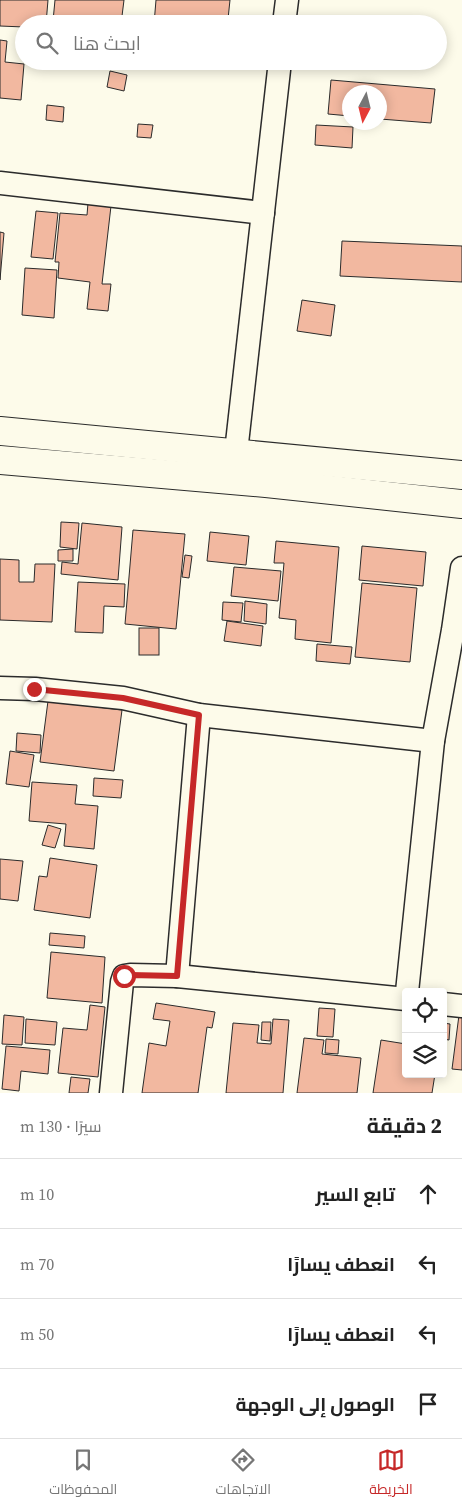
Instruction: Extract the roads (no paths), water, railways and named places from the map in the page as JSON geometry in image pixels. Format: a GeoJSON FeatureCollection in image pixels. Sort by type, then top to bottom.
{"type":"FeatureCollection","features":[{"type":"Feature","properties":{"kind":"street"},"geometry":{"type":"LineString","coordinates":[[285,15],[287,0]]}},
{"type":"Feature","properties":{"kind":"street"},"geometry":{"type":"LineString","coordinates":[[236,452],[279,70]]}},
{"type":"Feature","properties":{"kind":"street"},"geometry":{"type":"LineString","coordinates":[[0,183],[263,213]]}},
{"type":"Feature","properties":{"kind":"street"},"geometry":{"type":"LineString","coordinates":[[0,431],[462,475]]}},
{"type":"Feature","properties":{"kind":"street"},"geometry":{"type":"LineString","coordinates":[[0,460],[276,484],[462,504]]}},
{"type":"Feature","properties":{"kind":"street"},"geometry":{"type":"LineString","coordinates":[[407,988],[433,741],[462,568]]}},
{"type":"Feature","properties":{"kind":"street"},"geometry":{"type":"LineString","coordinates":[[0,688],[34,689],[123,698],[199,715],[433,741]]}},
{"type":"Feature","properties":{"kind":"street"},"geometry":{"type":"LineString","coordinates":[[177,976],[199,715]]}},
{"type":"Feature","properties":{"kind":"street"},"geometry":{"type":"LineString","coordinates":[[111,1093],[124,976],[177,976],[402,999]]}},
{"type":"Feature","properties":{"kind":"street"},"geometry":{"type":"LineString","coordinates":[[447,1004],[462,1006]]}}]}
